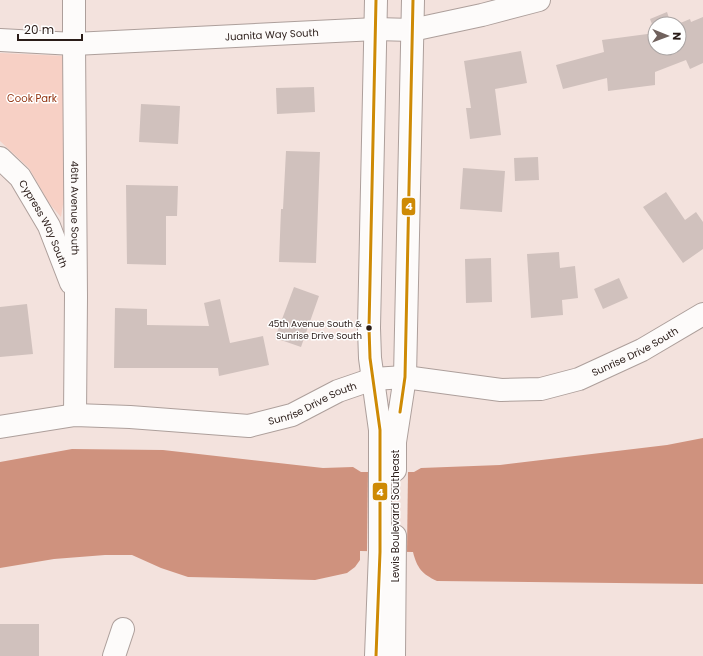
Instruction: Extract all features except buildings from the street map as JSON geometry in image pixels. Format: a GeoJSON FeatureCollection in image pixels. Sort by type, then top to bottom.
{"type":"FeatureCollection","features":[{"type":"Feature","properties":{"kind":"street","name":"46th Avenue South"},"geometry":{"type":"LineString","coordinates":[[74,0],[76,297],[75,415]]}},
{"type":"Feature","properties":{"kind":"street","name":"Lewis Boulevard Southeast"},"geometry":{"type":"LineString","coordinates":[[376,0],[369,328],[373,380],[380,430],[388,471],[387,552],[394,656]]}},
{"type":"Feature","properties":{"kind":"street","name":"Lewis Boulevard Southeast"},"geometry":{"type":"LineString","coordinates":[[388,471],[395,442],[405,377],[413,0]]}},
{"type":"Feature","properties":{"kind":"street","name":"Juanita Way South"},"geometry":{"type":"LineString","coordinates":[[0,40],[74,44],[376,29],[412,30],[482,15],[539,0]]}},
{"type":"Feature","properties":{"kind":"street","name":"Cypress Way South"},"geometry":{"type":"LineString","coordinates":[[0,158],[20,177],[49,226],[76,297]]}},
{"type":"Feature","properties":{"kind":"street","name":"Sunrise Drive South"},"geometry":{"type":"LineString","coordinates":[[0,427],[75,415],[130,416],[249,426],[292,415],[338,391],[373,380],[405,377],[501,390],[541,389],[579,379],[642,350],[703,314]]}},
{"type":"Feature","properties":{"kind":"street","name":"Lewis Boulevard Southeast"},"geometry":{"type":"LineString","coordinates":[[376,656],[387,552]]}},
{"type":"Feature","properties":{"kind":"street"},"geometry":{"type":"LineString","coordinates":[[114,656],[123,629]]}},
{"type":"Feature","properties":{"kind":"green space","name":"Cook Park"},"geometry":{"type":"Polygon","coordinates":[[[0,53],[64,56],[65,192],[61,217],[49,203],[29,168],[0,141],[0,53]]]}},
{"type":"Feature","properties":{"kind":"shaded area"},"geometry":{"type":"Polygon","coordinates":[[[703,438],[703,584],[437,581],[427,576],[421,570],[416,562],[413,552],[360,551],[360,560],[355,567],[347,573],[315,580],[188,577],[161,568],[132,555],[105,555],[54,559],[0,568],[0,462],[72,449],[163,450],[323,468],[353,467],[361,472],[414,472],[421,468],[500,465],[667,445],[703,438]]]}},
{"type":"Feature","properties":{"kind":"pier"},"geometry":{"type":"Polygon","coordinates":[[[368,470],[408,471],[407,553],[367,552],[368,470]]]}},
{"type":"Feature","properties":{"kind":"transit line","name":"4"},"geometry":{"type":"LineString","coordinates":[[376,0],[369,328],[370,358],[380,430],[380,552],[376,656]]}},
{"type":"Feature","properties":{"kind":"transit line","name":"4"},"geometry":{"type":"LineString","coordinates":[[400,412],[405,377],[413,0]]}},
{"type":"Feature","properties":{"kind":"place","name":"45th Avenue South & Sunrise Drive South"},"geometry":{"type":"Point","coordinates":[369,328]}}]}
